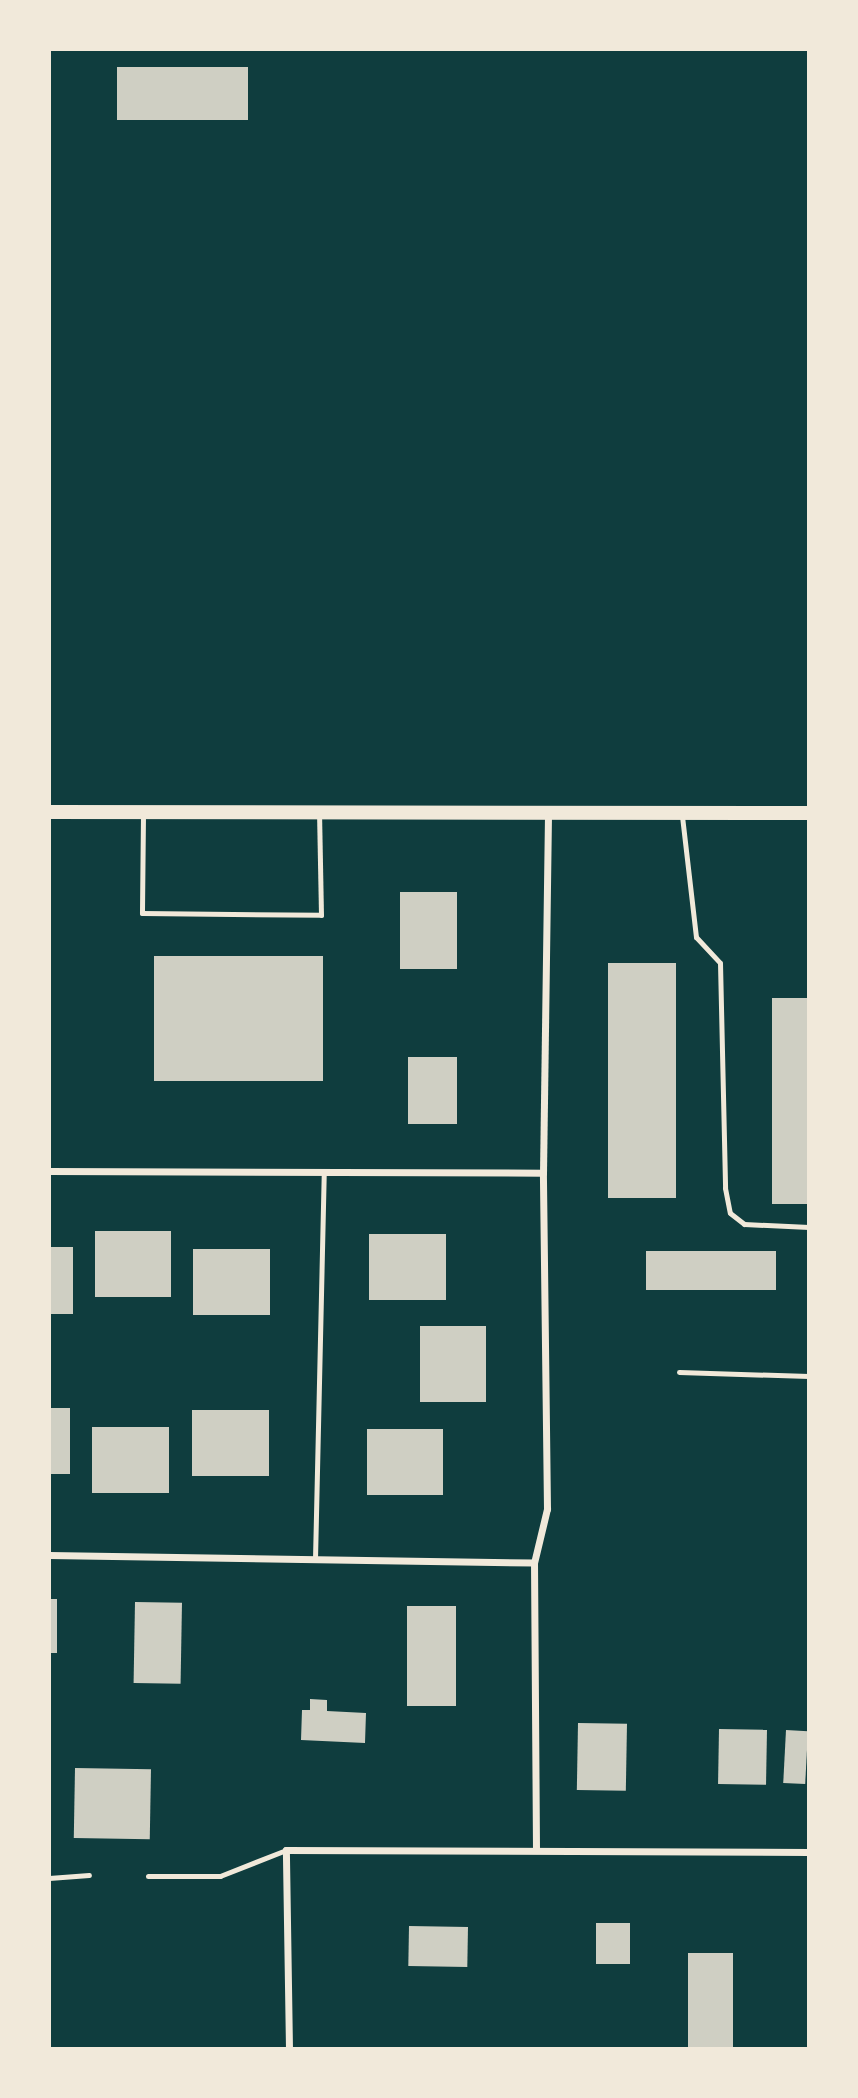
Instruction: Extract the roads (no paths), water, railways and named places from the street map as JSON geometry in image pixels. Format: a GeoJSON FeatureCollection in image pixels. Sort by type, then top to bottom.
{"type":"FeatureCollection","features":[{"type":"Feature","properties":{"kind":"main road"},"geometry":{"type":"LineString","coordinates":[[49,812],[809,813]]}},
{"type":"Feature","properties":{"kind":"street"},"geometry":{"type":"LineString","coordinates":[[536,1848],[534,1563],[547,1509],[543,1173],[548,812]]}},
{"type":"Feature","properties":{"kind":"street"},"geometry":{"type":"LineString","coordinates":[[49,1171],[543,1173]]}},
{"type":"Feature","properties":{"kind":"street"},"geometry":{"type":"LineString","coordinates":[[49,1555],[534,1563]]}},
{"type":"Feature","properties":{"kind":"street"},"geometry":{"type":"LineString","coordinates":[[289,2049],[286,1850],[536,1848],[809,1852]]}},
{"type":"Feature","properties":{"kind":"lane"},"geometry":{"type":"LineString","coordinates":[[143,812],[142,913],[321,915],[319,812]]}},
{"type":"Feature","properties":{"kind":"lane"},"geometry":{"type":"LineString","coordinates":[[682,813],[696,937],[720,963],[725,1188],[730,1213],[744,1224],[809,1227]]}},
{"type":"Feature","properties":{"kind":"lane"},"geometry":{"type":"LineString","coordinates":[[315,1559],[324,1172]]}},
{"type":"Feature","properties":{"kind":"lane"},"geometry":{"type":"LineString","coordinates":[[678,1373],[809,1376]]}},
{"type":"Feature","properties":{"kind":"lane"},"geometry":{"type":"LineString","coordinates":[[148,1876],[220,1876],[286,1850]]}},
{"type":"Feature","properties":{"kind":"lane"},"geometry":{"type":"LineString","coordinates":[[49,1878],[89,1875]]}}]}
